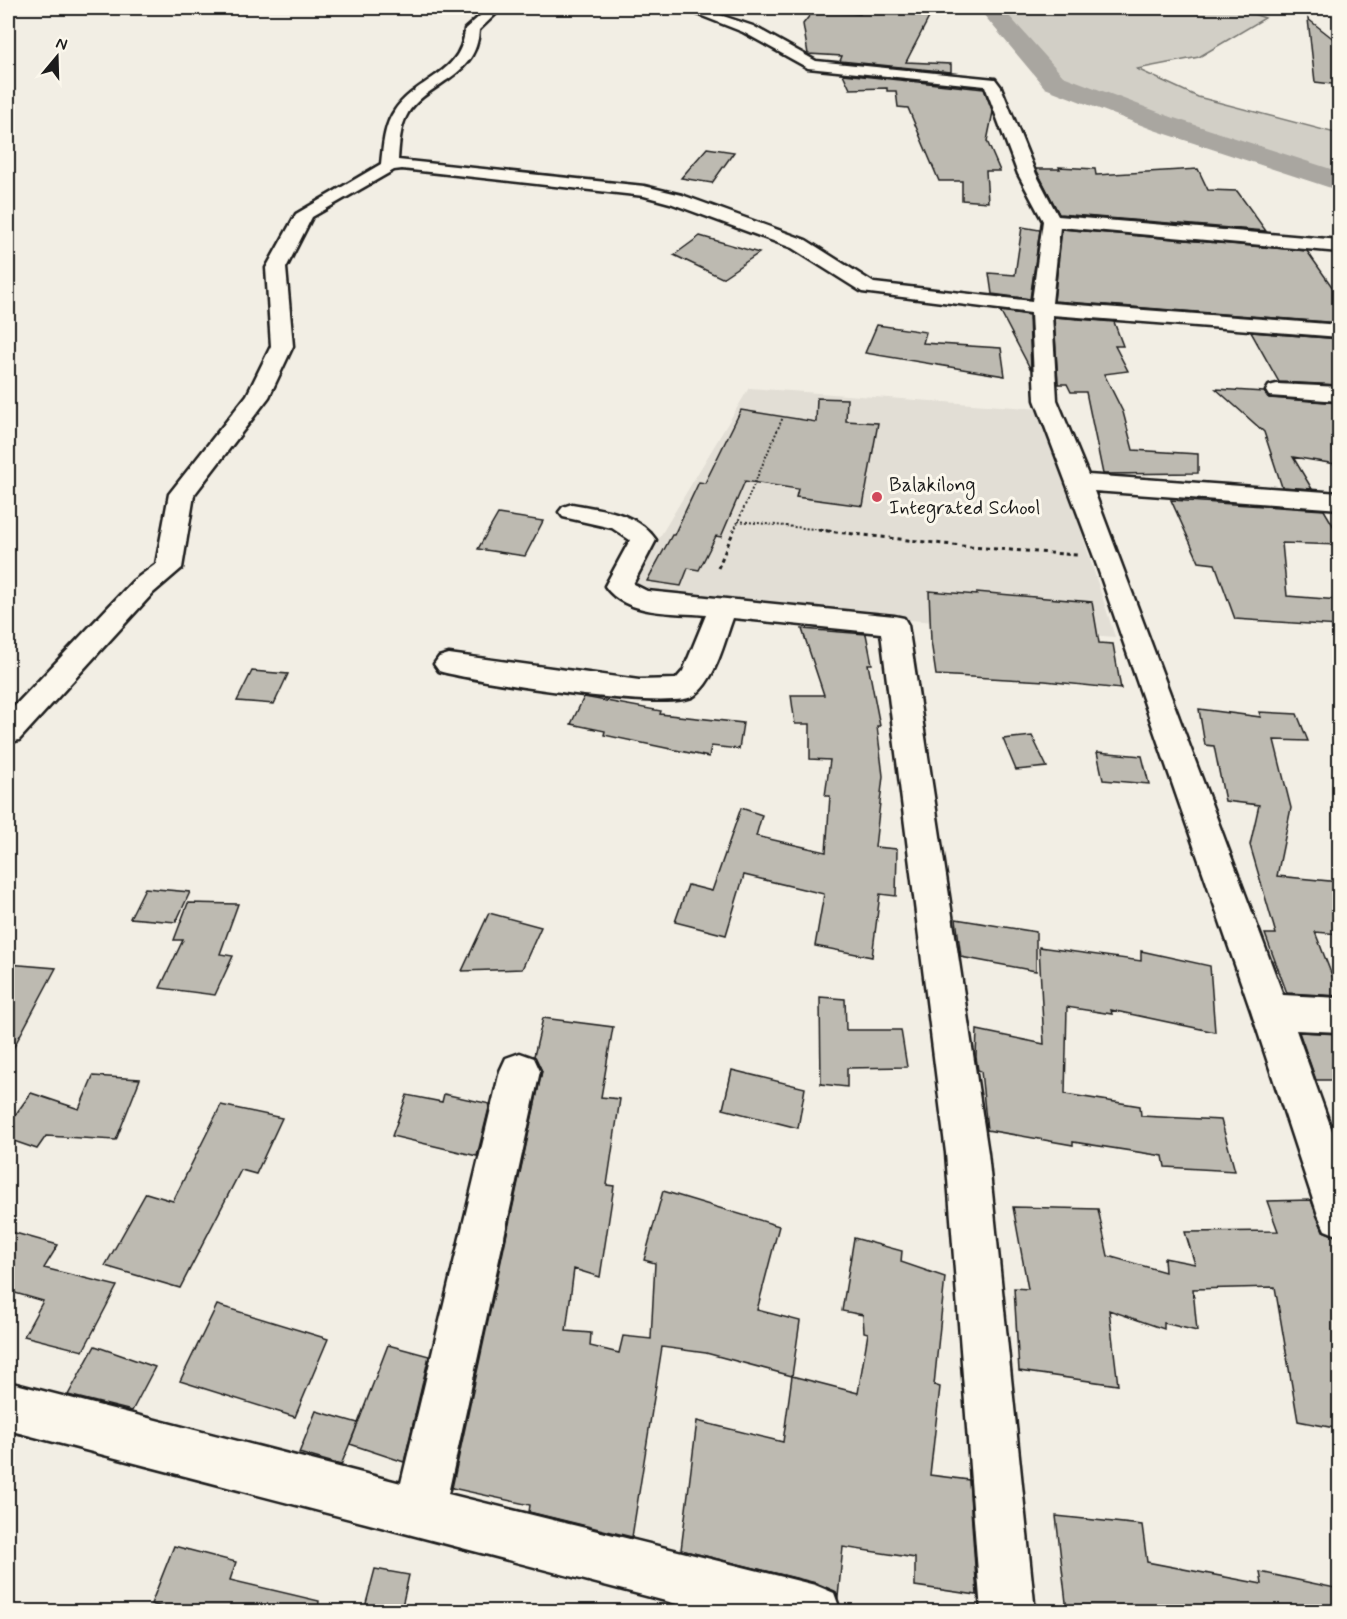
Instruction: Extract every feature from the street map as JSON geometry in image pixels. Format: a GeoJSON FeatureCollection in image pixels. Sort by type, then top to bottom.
{"type":"FeatureCollection","features":[{"type":"Feature","properties":{"kind":"street"},"geometry":{"type":"LineString","coordinates":[[389,166],[400,113],[467,56],[473,38],[472,29],[496,8]]}},
{"type":"Feature","properties":{"kind":"street"},"geometry":{"type":"LineString","coordinates":[[688,8],[748,29],[813,65],[990,82],[1027,174],[1052,221],[1041,308],[1046,400],[1107,557],[1270,1011],[1340,1215]]}},
{"type":"Feature","properties":{"kind":"street"},"geometry":{"type":"LineString","coordinates":[[8,732],[142,587],[169,568],[182,494],[258,397],[282,346],[276,268],[305,214],[389,166],[402,164],[644,191],[676,199],[799,244],[869,288],[1041,308],[1340,332]]}},
{"type":"Feature","properties":{"kind":"street"},"geometry":{"type":"LineString","coordinates":[[1052,221],[1330,243],[1340,246]]}},
{"type":"Feature","properties":{"kind":"street"},"geometry":{"type":"LineString","coordinates":[[1277,391],[1340,394]]}},
{"type":"Feature","properties":{"kind":"street"},"geometry":{"type":"LineString","coordinates":[[1078,482],[1340,501]]}},
{"type":"Feature","properties":{"kind":"street"},"geometry":{"type":"LineString","coordinates":[[573,512],[627,524],[637,530],[643,540],[619,586],[627,594],[644,600],[894,625],[966,1153],[1008,1611]]}},
{"type":"Feature","properties":{"kind":"street"},"geometry":{"type":"LineString","coordinates":[[448,664],[639,692],[684,688],[696,675],[723,608]]}},
{"type":"Feature","properties":{"kind":"street"},"geometry":{"type":"LineString","coordinates":[[1270,1011],[1340,1015]]}},
{"type":"Feature","properties":{"kind":"street"},"geometry":{"type":"LineString","coordinates":[[419,1512],[520,1071]]}},
{"type":"Feature","properties":{"kind":"street"},"geometry":{"type":"LineString","coordinates":[[8,1406],[815,1611]]}},
{"type":"Feature","properties":{"kind":"path"},"geometry":{"type":"LineString","coordinates":[[718,568],[783,417]]}},
{"type":"Feature","properties":{"kind":"path"},"geometry":{"type":"LineString","coordinates":[[738,521],[971,547],[1107,557]]}},
{"type":"Feature","properties":{"kind":"shaded area"},"geometry":{"type":"Polygon","coordinates":[[[995,8],[1236,8],[1265,18],[1199,57],[1137,69],[1198,97],[1339,134],[1339,182],[1164,124],[1054,82],[995,8]]]}},
{"type":"Feature","properties":{"kind":"shaded area","name":"Balakilong Integrated School"},"geometry":{"type":"Polygon","coordinates":[[[749,388],[1042,409],[1115,637],[850,615],[687,595],[631,585],[749,388]]]}},
{"type":"Feature","properties":{"kind":"building"},"geometry":{"type":"Polygon","coordinates":[[[866,8],[934,8],[906,62],[951,64],[951,72],[840,61],[842,56],[808,54],[803,24],[814,10],[860,14],[866,8]]]}},
{"type":"Feature","properties":{"kind":"building"},"geometry":{"type":"Polygon","coordinates":[[[1308,19],[1340,44],[1340,85],[1315,82],[1308,19]]]}},
{"type":"Feature","properties":{"kind":"building"},"geometry":{"type":"Polygon","coordinates":[[[843,74],[984,89],[993,112],[987,141],[1000,171],[986,171],[988,202],[962,200],[962,181],[939,181],[908,108],[898,107],[896,91],[887,91],[887,88],[850,89],[843,74]]]}},
{"type":"Feature","properties":{"kind":"building"},"geometry":{"type":"Polygon","coordinates":[[[707,148],[734,152],[712,183],[681,178],[707,148]]]}},
{"type":"Feature","properties":{"kind":"building"},"geometry":{"type":"Polygon","coordinates":[[[1059,167],[1095,169],[1096,175],[1198,169],[1208,190],[1237,191],[1266,231],[1059,214],[1036,169],[1060,169],[1059,167]]]}},
{"type":"Feature","properties":{"kind":"building"},"geometry":{"type":"Polygon","coordinates":[[[1022,227],[1040,230],[1030,299],[992,294],[989,273],[1015,275],[1022,227]]]}},
{"type":"Feature","properties":{"kind":"building"},"geometry":{"type":"Polygon","coordinates":[[[1062,229],[1307,251],[1340,298],[1340,323],[1054,301],[1062,229]]]}},
{"type":"Feature","properties":{"kind":"building"},"geometry":{"type":"Polygon","coordinates":[[[700,236],[759,253],[722,278],[674,255],[700,236]]]}},
{"type":"Feature","properties":{"kind":"building"},"geometry":{"type":"Polygon","coordinates":[[[1000,311],[1029,315],[1031,370],[1000,311]]]}},
{"type":"Feature","properties":{"kind":"building"},"geometry":{"type":"Polygon","coordinates":[[[1054,317],[1114,322],[1123,346],[1115,346],[1128,371],[1104,374],[1123,412],[1133,450],[1198,454],[1198,473],[1103,474],[1086,392],[1071,392],[1067,384],[1058,384],[1054,317]]]}},
{"type":"Feature","properties":{"kind":"building"},"geometry":{"type":"Polygon","coordinates":[[[877,325],[926,332],[923,343],[1001,348],[1005,376],[865,353],[877,325]]]}},
{"type":"Feature","properties":{"kind":"building"},"geometry":{"type":"Polygon","coordinates":[[[1251,332],[1340,339],[1340,385],[1279,382],[1251,332]]]}},
{"type":"Feature","properties":{"kind":"building"},"geometry":{"type":"Polygon","coordinates":[[[1216,389],[1264,392],[1269,398],[1340,403],[1340,446],[1333,446],[1336,464],[1293,457],[1312,489],[1282,487],[1264,432],[1216,389]]]}},
{"type":"Feature","properties":{"kind":"building"},"geometry":{"type":"Polygon","coordinates":[[[817,398],[847,399],[846,421],[878,423],[863,506],[796,497],[798,489],[745,481],[721,537],[716,536],[699,570],[688,568],[681,586],[647,581],[674,535],[699,482],[705,483],[741,410],[816,422],[817,398]]]}},
{"type":"Feature","properties":{"kind":"building"},"geometry":{"type":"Polygon","coordinates":[[[1171,500],[1324,510],[1340,537],[1340,545],[1282,543],[1287,596],[1339,600],[1339,626],[1235,619],[1215,564],[1199,562],[1171,500]]]}},
{"type":"Feature","properties":{"kind":"building"},"geometry":{"type":"Polygon","coordinates":[[[498,514],[543,521],[525,556],[478,549],[498,514]]]}},
{"type":"Feature","properties":{"kind":"building"},"geometry":{"type":"Polygon","coordinates":[[[929,591],[977,595],[977,592],[1092,602],[1099,643],[1113,644],[1121,689],[1045,681],[936,675],[931,641],[929,591]]]}},
{"type":"Feature","properties":{"kind":"building"},"geometry":{"type":"Polygon","coordinates":[[[802,629],[866,634],[872,664],[868,664],[880,726],[877,726],[883,776],[875,847],[897,849],[896,896],[880,894],[872,957],[815,946],[824,894],[744,875],[726,935],[675,922],[688,885],[712,891],[741,808],[762,815],[756,836],[826,852],[830,796],[825,796],[830,760],[810,759],[810,724],[795,724],[791,695],[824,695],[802,629]]]}},
{"type":"Feature","properties":{"kind":"building"},"geometry":{"type":"Polygon","coordinates":[[[252,671],[288,674],[274,704],[237,701],[252,671]]]}},
{"type":"Feature","properties":{"kind":"building"},"geometry":{"type":"Polygon","coordinates":[[[584,697],[661,711],[660,714],[743,723],[739,749],[711,746],[709,757],[604,735],[605,731],[571,724],[584,697]]]}},
{"type":"Feature","properties":{"kind":"building"},"geometry":{"type":"Polygon","coordinates":[[[1199,709],[1261,717],[1259,712],[1297,714],[1308,741],[1274,740],[1291,808],[1277,876],[1340,882],[1340,934],[1315,932],[1340,996],[1287,993],[1265,934],[1276,934],[1250,845],[1259,805],[1225,801],[1214,746],[1205,745],[1199,709]]]}},
{"type":"Feature","properties":{"kind":"building"},"geometry":{"type":"Polygon","coordinates":[[[1032,736],[1047,767],[1016,770],[1003,739],[1032,736]]]}},
{"type":"Feature","properties":{"kind":"building"},"geometry":{"type":"Polygon","coordinates":[[[1097,752],[1142,756],[1149,784],[1103,780],[1097,752]]]}},
{"type":"Feature","properties":{"kind":"building"},"geometry":{"type":"Polygon","coordinates":[[[145,888],[190,892],[176,922],[130,918],[145,888]]]}},
{"type":"Feature","properties":{"kind":"building"},"geometry":{"type":"Polygon","coordinates":[[[188,903],[238,904],[220,954],[233,956],[215,995],[160,988],[183,940],[174,940],[188,903]]]}},
{"type":"Feature","properties":{"kind":"building"},"geometry":{"type":"Polygon","coordinates":[[[489,913],[541,927],[522,969],[462,971],[489,913]]]}},
{"type":"Feature","properties":{"kind":"building"},"geometry":{"type":"Polygon","coordinates":[[[956,919],[1036,932],[1036,971],[961,957],[956,919]]]}},
{"type":"Feature","properties":{"kind":"building"},"geometry":{"type":"Polygon","coordinates":[[[1039,947],[1141,961],[1141,951],[1210,966],[1215,1032],[1111,1010],[1112,1014],[1067,1007],[1065,1094],[1140,1106],[1141,1116],[1221,1120],[1235,1171],[1165,1167],[1163,1156],[1073,1142],[1073,1145],[987,1130],[981,1071],[978,1070],[976,1057],[977,1030],[1044,1044],[1039,947]]]}},
{"type":"Feature","properties":{"kind":"building"},"geometry":{"type":"Polygon","coordinates":[[[8,964],[56,968],[8,1058],[8,964]]]}},
{"type":"Feature","properties":{"kind":"building"},"geometry":{"type":"Polygon","coordinates":[[[820,997],[845,999],[846,1030],[901,1030],[907,1067],[847,1068],[847,1087],[821,1084],[820,997]]]}},
{"type":"Feature","properties":{"kind":"building"},"geometry":{"type":"Polygon","coordinates":[[[543,1018],[613,1027],[601,1097],[620,1099],[607,1185],[614,1186],[600,1277],[574,1269],[566,1331],[591,1333],[590,1346],[619,1353],[623,1336],[651,1339],[655,1263],[644,1260],[663,1191],[779,1226],[757,1310],[800,1321],[792,1376],[706,1353],[662,1347],[632,1537],[529,1512],[530,1505],[452,1488],[542,1071],[534,1056],[543,1018]]]}},
{"type":"Feature","properties":{"kind":"building"},"geometry":{"type":"Polygon","coordinates":[[[1299,1032],[1340,1034],[1340,1080],[1316,1080],[1299,1032]]]}},
{"type":"Feature","properties":{"kind":"building"},"geometry":{"type":"Polygon","coordinates":[[[732,1070],[805,1088],[798,1128],[723,1109],[732,1070]]]}},
{"type":"Feature","properties":{"kind":"building"},"geometry":{"type":"Polygon","coordinates":[[[93,1076],[140,1079],[116,1140],[46,1136],[37,1149],[8,1139],[8,1125],[31,1093],[79,1109],[93,1076]]]}},
{"type":"Feature","properties":{"kind":"building"},"geometry":{"type":"Polygon","coordinates":[[[444,1094],[490,1104],[477,1156],[392,1136],[407,1095],[442,1102],[444,1094]]]}},
{"type":"Feature","properties":{"kind":"building"},"geometry":{"type":"Polygon","coordinates":[[[221,1105],[282,1118],[256,1174],[241,1170],[180,1288],[105,1266],[146,1193],[173,1201],[221,1105]]]}},
{"type":"Feature","properties":{"kind":"building"},"geometry":{"type":"Polygon","coordinates":[[[1311,1200],[1323,1231],[1340,1238],[1340,1429],[1298,1421],[1275,1287],[1193,1289],[1197,1331],[1164,1323],[1164,1329],[1109,1310],[1118,1385],[1019,1371],[1014,1288],[1028,1289],[1013,1207],[1098,1209],[1108,1256],[1165,1272],[1164,1258],[1195,1264],[1185,1232],[1278,1231],[1267,1201],[1311,1200]]]}},
{"type":"Feature","properties":{"kind":"building"},"geometry":{"type":"Polygon","coordinates":[[[8,1231],[58,1245],[44,1268],[117,1286],[83,1351],[24,1336],[43,1301],[8,1291],[8,1231]]]}},
{"type":"Feature","properties":{"kind":"building"},"geometry":{"type":"Polygon","coordinates":[[[854,1238],[902,1251],[901,1262],[945,1277],[934,1385],[940,1387],[930,1475],[969,1480],[977,1595],[915,1586],[915,1558],[843,1547],[838,1597],[835,1591],[816,1583],[681,1550],[697,1421],[783,1442],[792,1376],[858,1393],[868,1333],[864,1332],[863,1315],[842,1311],[854,1238]]]}},
{"type":"Feature","properties":{"kind":"building"},"geometry":{"type":"Polygon","coordinates":[[[217,1305],[328,1339],[295,1417],[180,1381],[217,1305]]]}},
{"type":"Feature","properties":{"kind":"building"},"geometry":{"type":"Polygon","coordinates":[[[388,1345],[429,1356],[404,1462],[350,1444],[388,1345]]]}},
{"type":"Feature","properties":{"kind":"building"},"geometry":{"type":"Polygon","coordinates":[[[95,1346],[155,1367],[132,1411],[68,1395],[95,1346]]]}},
{"type":"Feature","properties":{"kind":"building"},"geometry":{"type":"Polygon","coordinates":[[[316,1411],[358,1423],[341,1465],[299,1453],[316,1411]]]}},
{"type":"Feature","properties":{"kind":"building"},"geometry":{"type":"Polygon","coordinates":[[[1056,1516],[1142,1525],[1147,1562],[1262,1584],[1260,1572],[1340,1589],[1340,1611],[1067,1611],[1056,1516]]]}},
{"type":"Feature","properties":{"kind":"building"},"geometry":{"type":"Polygon","coordinates":[[[174,1546],[236,1562],[230,1580],[319,1601],[318,1611],[176,1611],[151,1604],[174,1546]]]}},
{"type":"Feature","properties":{"kind":"building"},"geometry":{"type":"Polygon","coordinates":[[[375,1569],[409,1575],[401,1611],[364,1611],[375,1569]]]}},
{"type":"Feature","properties":{"kind":"waterway"},"geometry":{"type":"LineString","coordinates":[[990,8],[1054,82],[1164,124],[1340,182]]}},
{"type":"Feature","properties":{"kind":"place","name":"Balakilong Integrated School"},"geometry":{"type":"Point","coordinates":[877,497]}}]}
